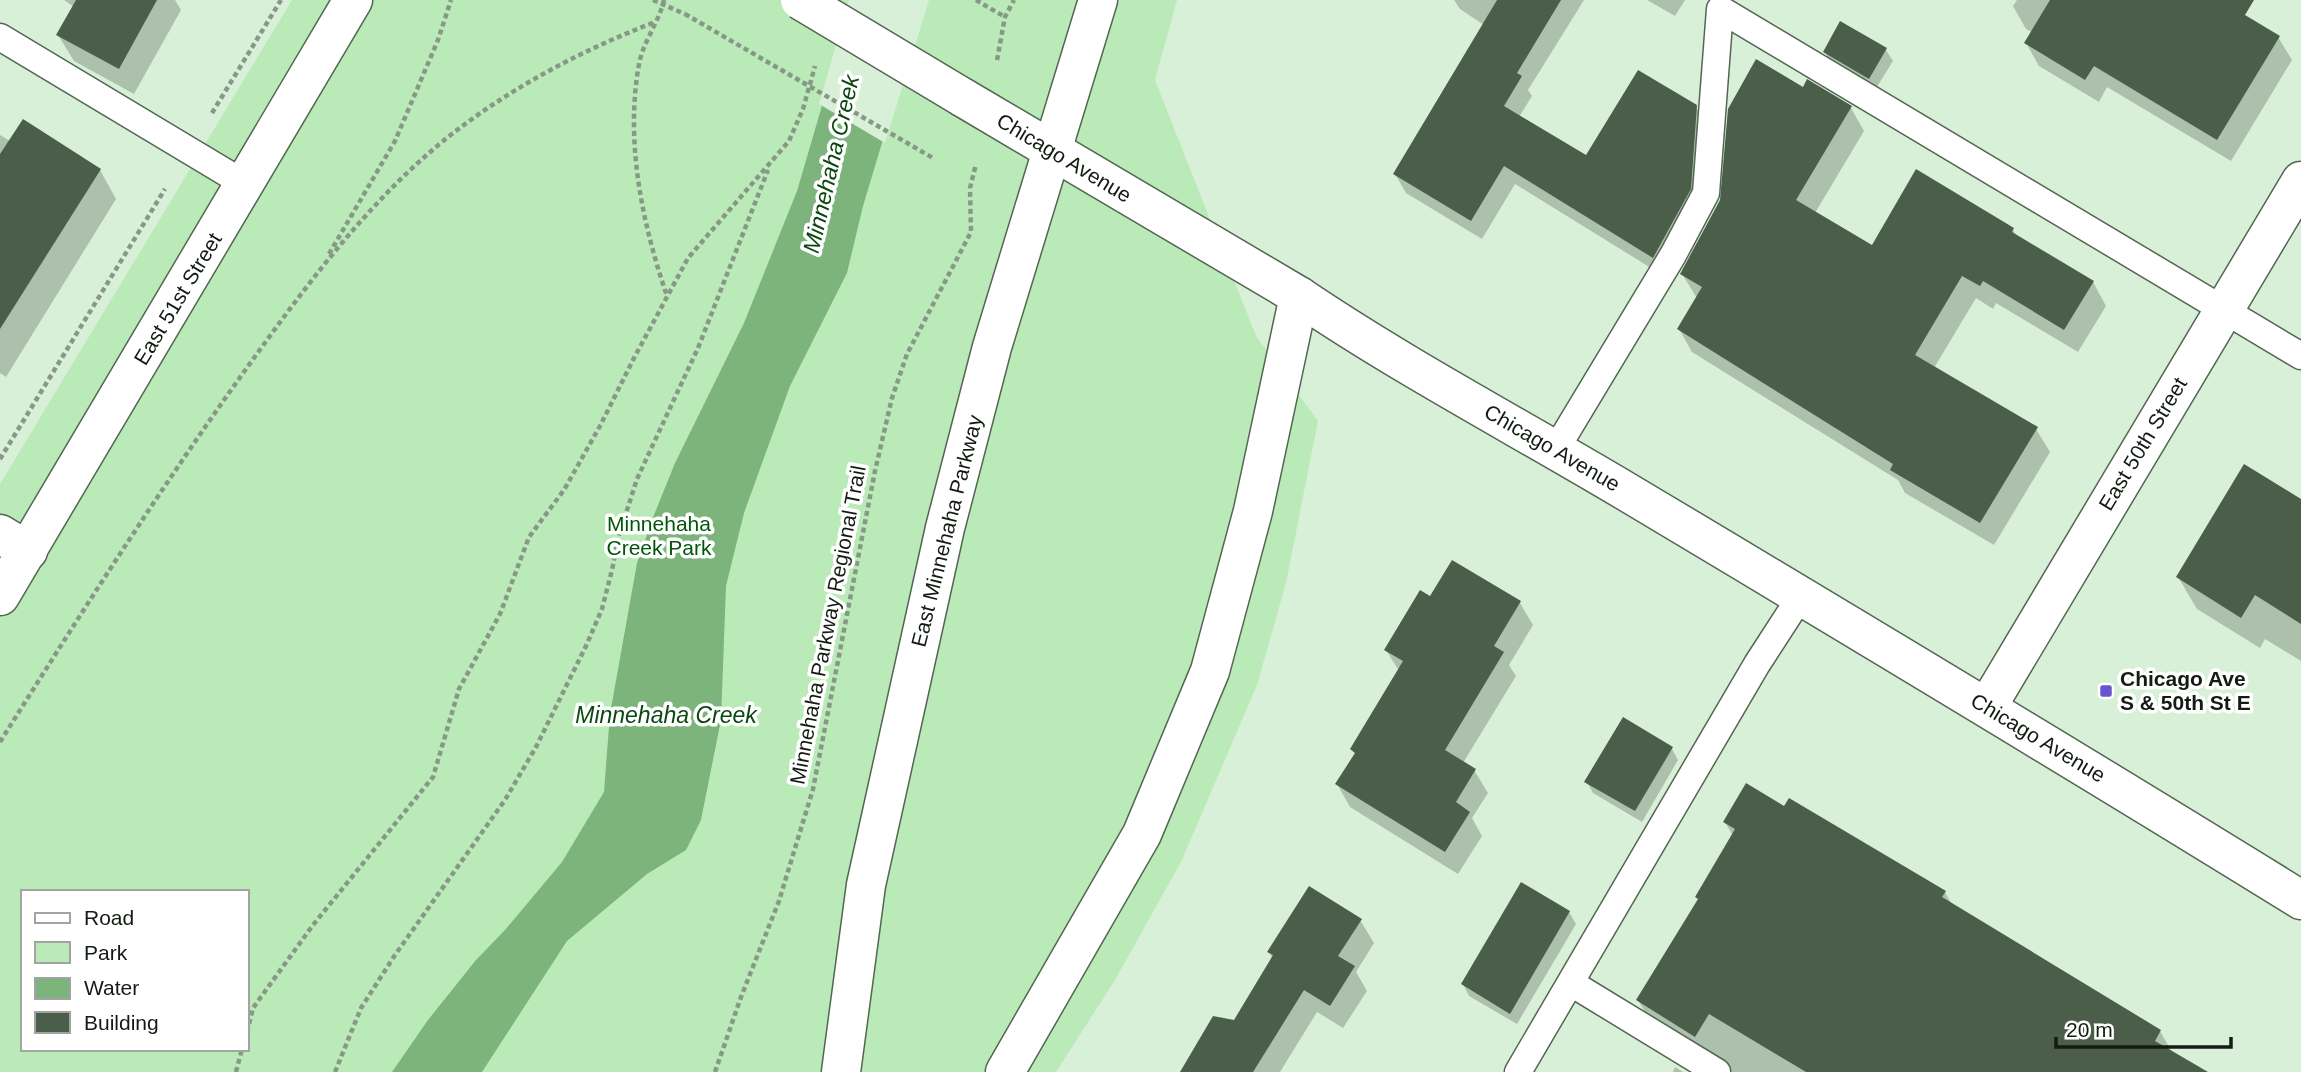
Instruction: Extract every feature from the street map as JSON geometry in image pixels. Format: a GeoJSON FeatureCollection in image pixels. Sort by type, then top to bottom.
{"type":"FeatureCollection","features":[{"type":"Feature","properties":{"kind":"street","name":"East 51st Street"},"geometry":{"type":"LineString","coordinates":[[0,596],[14,543],[245,184],[353,0]]}},
{"type":"Feature","properties":{"kind":"street","name":"Chicago Avenue"},"geometry":{"type":"LineString","coordinates":[[800,0],[1987,707],[2301,900]]}},
{"type":"Feature","properties":{"kind":"street","name":"East Minnehaha Parkway"},"geometry":{"type":"LineString","coordinates":[[842,1071],[866,884],[945,528],[992,346],[1098,0]]}},
{"type":"Feature","properties":{"kind":"street","name":"East 50th Street"},"geometry":{"type":"LineString","coordinates":[[1987,707],[2301,181]]}},
{"type":"Feature","properties":{"kind":"street"},"geometry":{"type":"LineString","coordinates":[[1005,1072],[1142,834],[1210,671],[1253,511],[1299,296]]}},
{"type":"Feature","properties":{"kind":"lane"},"geometry":{"type":"LineString","coordinates":[[1556,449],[1706,193],[1720,4],[2301,356]]}},
{"type":"Feature","properties":{"kind":"lane"},"geometry":{"type":"LineString","coordinates":[[0,37],[245,184]]}},
{"type":"Feature","properties":{"kind":"lane"},"geometry":{"type":"LineString","coordinates":[[1518,1072],[1757,664],[1801,596]]}},
{"type":"Feature","properties":{"kind":"lane"},"geometry":{"type":"LineString","coordinates":[[1571,983],[1717,1072]]}},
{"type":"Feature","properties":{"kind":"path"},"geometry":{"type":"LineString","coordinates":[[0,459],[281,0]]}},
{"type":"Feature","properties":{"kind":"path"},"geometry":{"type":"LineString","coordinates":[[0,742],[178,465],[325,261],[395,141],[452,0]]}},
{"type":"Feature","properties":{"kind":"path"},"geometry":{"type":"LineString","coordinates":[[653,0],[664,2],[933,158]]}},
{"type":"Feature","properties":{"kind":"path"},"geometry":{"type":"LineString","coordinates":[[976,0],[1005,17],[1014,0]]}},
{"type":"Feature","properties":{"kind":"path"},"geometry":{"type":"LineString","coordinates":[[664,2],[639,62],[635,114],[642,213],[667,297]]}},
{"type":"Feature","properties":{"kind":"path"},"geometry":{"type":"LineString","coordinates":[[325,261],[410,170],[480,114],[540,74],[573,56],[655,22]]}},
{"type":"Feature","properties":{"kind":"path"},"geometry":{"type":"LineString","coordinates":[[248,1028],[253,1008],[313,925],[433,777],[459,689],[500,614],[529,537],[564,490],[688,258],[789,141],[816,60]]}},
{"type":"Feature","properties":{"kind":"path"},"geometry":{"type":"LineString","coordinates":[[335,1072],[361,1009],[395,955],[505,800],[536,747],[586,646],[601,609],[618,535],[637,479],[698,348],[769,166]]}},
{"type":"Feature","properties":{"kind":"path","name":"Minnehaha Parkway Regional Trail"},"geometry":{"type":"LineString","coordinates":[[715,1072],[779,901],[813,789],[875,471],[892,398],[906,354],[971,232],[970,188]]}},
{"type":"Feature","properties":{"kind":"path"},"geometry":{"type":"LineString","coordinates":[[236,1072],[241,1051]]}},
{"type":"Feature","properties":{"kind":"green space","name":"Minnehaha Creek Park"},"geometry":{"type":"Polygon","coordinates":[[[292,0],[1177,0],[1155,80],[1256,336],[1318,421],[1286,583],[1257,685],[1181,862],[1115,980],[1056,1072],[0,1072],[0,484],[292,0]]]}},
{"type":"Feature","properties":{"kind":"water","name":"Minnehaha Creek"},"geometry":{"type":"Polygon","coordinates":[[[853,0],[925,0],[863,206],[847,273],[790,386],[744,513],[726,586],[721,720],[701,820],[686,850],[647,874],[567,941],[482,1072],[392,1072],[428,1020],[476,960],[562,862],[604,792],[610,714],[637,563],[675,463],[744,323],[797,191],[853,0]]]}},
{"type":"Feature","properties":{"kind":"pier"},"geometry":{"type":"Polygon","coordinates":[[[849,0],[929,0],[885,143],[819,104],[849,0]]]}},
{"type":"Feature","properties":{"kind":"building"},"geometry":{"type":"Polygon","coordinates":[[[76,0],[157,0],[119,69],[56,35],[76,0]]]}},
{"type":"Feature","properties":{"kind":"building"},"geometry":{"type":"Polygon","coordinates":[[[1497,0],[1561,0],[1517,73],[1522,76],[1504,106],[1586,155],[1638,70],[1697,105],[1691,189],[1653,258],[1504,166],[1471,221],[1393,174],[1497,0]]]}},
{"type":"Feature","properties":{"kind":"building"},"geometry":{"type":"Polygon","coordinates":[[[2050,0],[2254,0],[2245,15],[2280,36],[2217,140],[2094,66],[2085,80],[2024,43],[2050,0]]]}},
{"type":"Feature","properties":{"kind":"building"},"geometry":{"type":"Polygon","coordinates":[[[1840,21],[1887,48],[1869,79],[1823,52],[1840,21]]]}},
{"type":"Feature","properties":{"kind":"building"},"geometry":{"type":"Polygon","coordinates":[[[1756,59],[1803,87],[1807,79],[1852,106],[1796,200],[1872,245],[1916,169],[2014,228],[2012,232],[2094,281],[2064,330],[1983,281],[1980,286],[1962,276],[1915,355],[2038,427],[1980,523],[1890,470],[1893,464],[1677,329],[1702,287],[1680,274],[1720,200],[1728,109],[1756,59]]]}},
{"type":"Feature","properties":{"kind":"building"},"geometry":{"type":"Polygon","coordinates":[[[23,119],[101,169],[0,329],[0,154],[23,119]]]}},
{"type":"Feature","properties":{"kind":"building"},"geometry":{"type":"Polygon","coordinates":[[[2244,464],[2301,499],[2301,624],[2255,595],[2241,618],[2176,577],[2244,464]]]}},
{"type":"Feature","properties":{"kind":"building"},"geometry":{"type":"Polygon","coordinates":[[[1452,560],[1521,601],[1494,646],[1504,652],[1445,750],[1476,769],[1456,802],[1470,812],[1445,852],[1335,784],[1355,753],[1350,749],[1403,661],[1384,650],[1420,590],[1430,596],[1452,560]]]}},
{"type":"Feature","properties":{"kind":"building"},"geometry":{"type":"Polygon","coordinates":[[[1623,717],[1673,747],[1635,811],[1584,782],[1623,717]]]}},
{"type":"Feature","properties":{"kind":"building"},"geometry":{"type":"Polygon","coordinates":[[[1746,783],[1784,806],[1789,798],[1946,891],[1942,897],[2161,1030],[2155,1041],[2208,1072],[1806,1072],[1709,1014],[1695,1037],[1636,1000],[1698,899],[1695,897],[1735,829],[1723,822],[1746,783]]]}},
{"type":"Feature","properties":{"kind":"building"},"geometry":{"type":"Polygon","coordinates":[[[1521,882],[1570,911],[1510,1014],[1461,984],[1521,882]]]}},
{"type":"Feature","properties":{"kind":"building"},"geometry":{"type":"Polygon","coordinates":[[[1309,886],[1362,919],[1338,956],[1355,966],[1330,1006],[1304,990],[1253,1072],[1180,1072],[1213,1016],[1234,1020],[1273,955],[1267,952],[1309,886]]]}},
{"type":"Feature","properties":{"kind":"place","name":"Chicago Ave S & 50th St E"},"geometry":{"type":"Point","coordinates":[2106,691]}}]}
